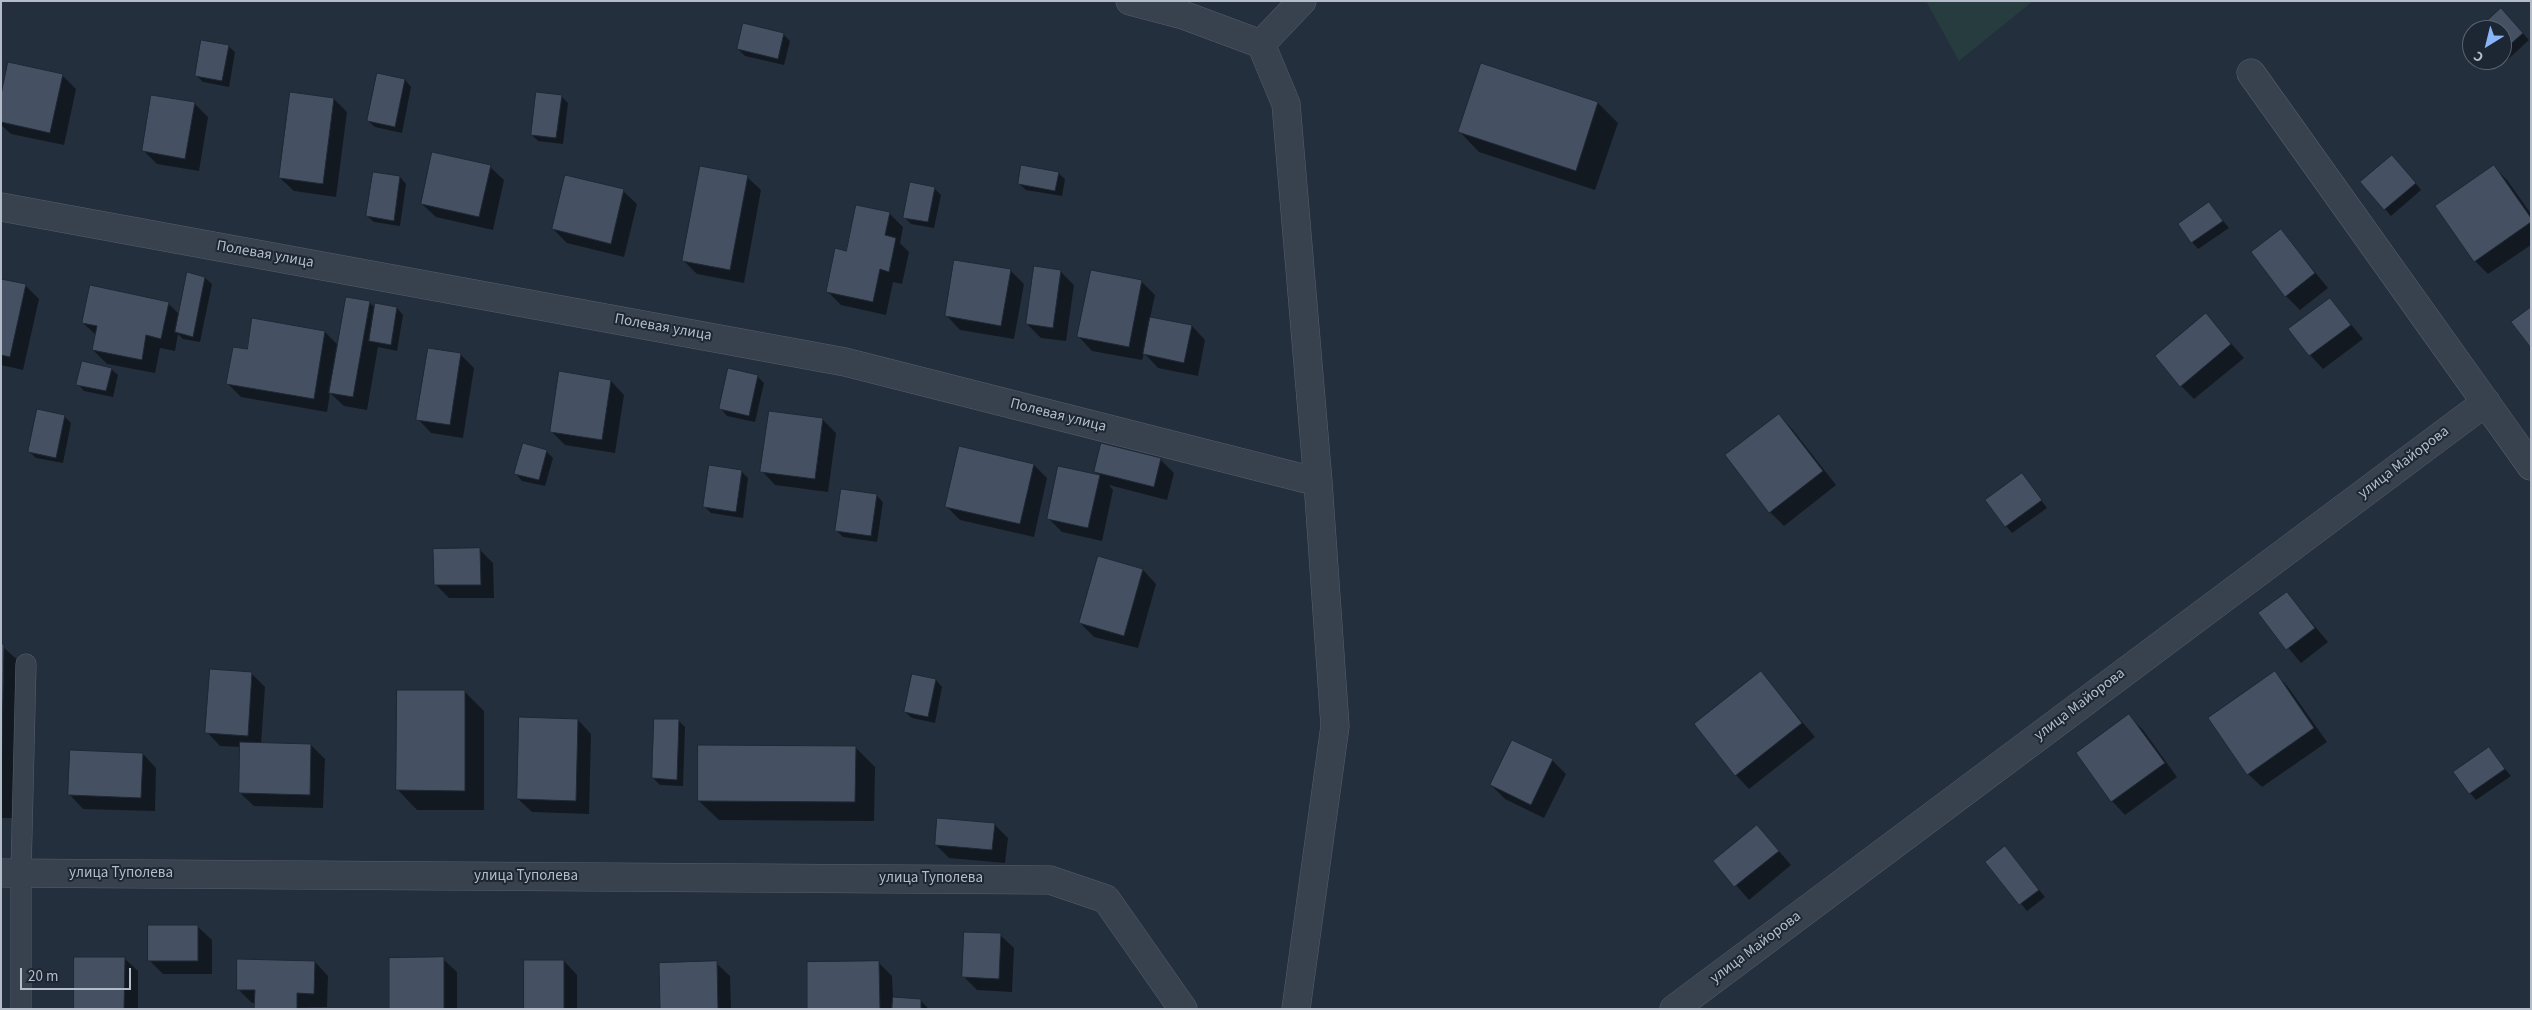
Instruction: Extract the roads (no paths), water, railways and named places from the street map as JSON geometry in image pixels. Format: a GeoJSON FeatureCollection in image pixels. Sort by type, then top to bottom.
{"type":"FeatureCollection","features":[{"type":"Feature","properties":{"kind":"street"},"geometry":{"type":"LineString","coordinates":[[1130,1],[1183,15],[1261,44],[1286,104],[1318,482],[1335,726],[1296,1009]]}},
{"type":"Feature","properties":{"kind":"street"},"geometry":{"type":"LineString","coordinates":[[1261,44],[1302,1]]}},
{"type":"Feature","properties":{"kind":"street"},"geometry":{"type":"LineString","coordinates":[[2251,73],[2531,466]]}},
{"type":"Feature","properties":{"kind":"street","name":"Полевая улица"},"geometry":{"type":"LineString","coordinates":[[1,207],[845,362],[1318,482]]}},
{"type":"Feature","properties":{"kind":"street","name":"улица Майорова"},"geometry":{"type":"LineString","coordinates":[[1674,1009],[2486,402]]}},
{"type":"Feature","properties":{"kind":"street","name":"улица Туполева"},"geometry":{"type":"LineString","coordinates":[[11,873],[1050,880],[1106,899],[1183,1009]]}},
{"type":"Feature","properties":{"kind":"lane"},"geometry":{"type":"LineString","coordinates":[[21,1009],[11,873],[26,664]]}}]}
